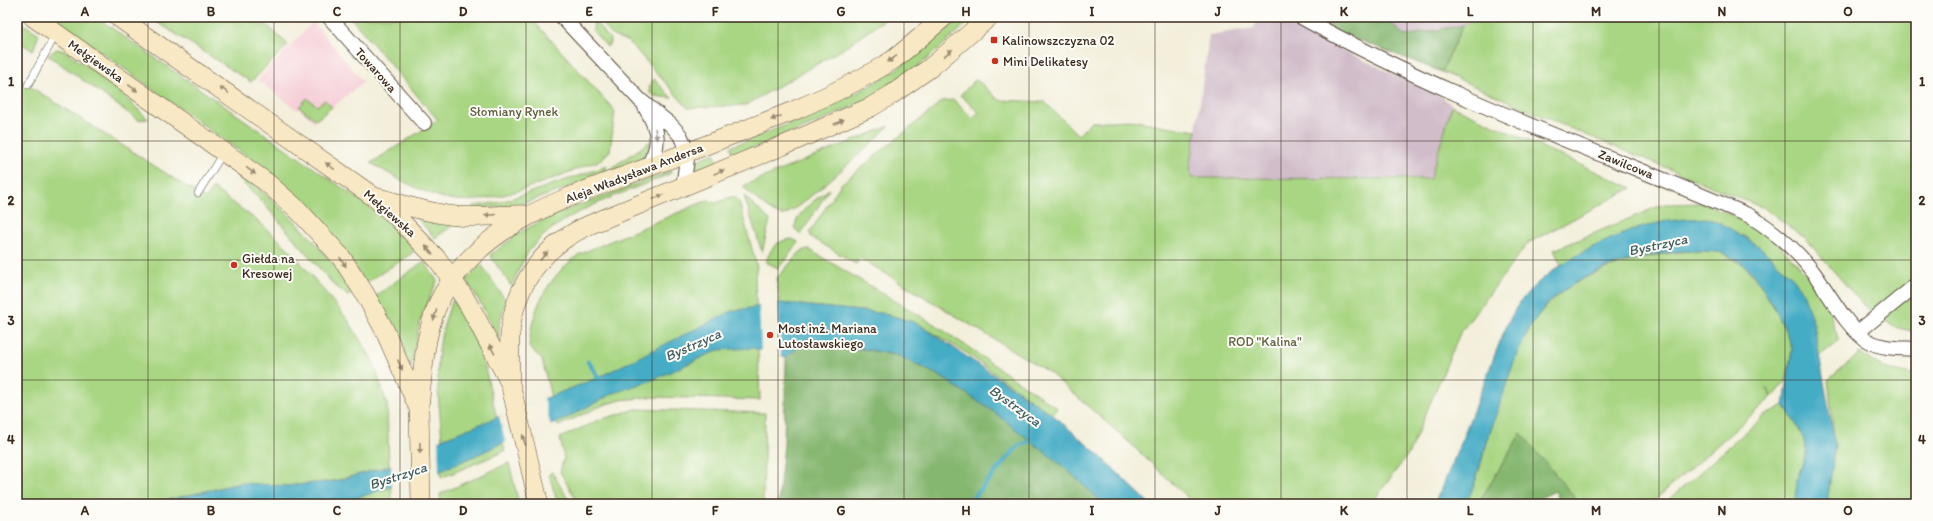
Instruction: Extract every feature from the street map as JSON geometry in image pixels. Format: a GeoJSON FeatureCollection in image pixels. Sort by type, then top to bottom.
{"type":"FeatureCollection","features":[{"type":"Feature","properties":{"kind":"main road","name":"Mełgiewska"},"geometry":{"type":"LineString","coordinates":[[33,17],[266,182],[298,210],[340,257],[365,294],[384,329],[419,409],[421,504]]}},
{"type":"Feature","properties":{"kind":"main road","name":"Mełgiewska"},"geometry":{"type":"LineString","coordinates":[[118,17],[374,197],[422,241],[453,280],[475,316],[510,383],[539,504]]}},
{"type":"Feature","properties":{"kind":"main road","name":"Aleja Władysława Andersa"},"geometry":{"type":"LineString","coordinates":[[419,409],[424,363],[432,323],[444,291],[479,251],[510,226],[554,203],[800,108],[854,82],[894,58],[944,17]]}},
{"type":"Feature","properties":{"kind":"main road"},"geometry":{"type":"LineString","coordinates":[[510,383],[510,335],[513,318],[522,288],[540,260],[559,242],[580,229],[794,141],[872,107],[892,95],[930,68],[989,17]]}},
{"type":"Feature","properties":{"kind":"main road"},"geometry":{"type":"LineString","coordinates":[[374,197],[455,216],[510,214],[529,215]]}},
{"type":"Feature","properties":{"kind":"street","name":"Towarowa"},"geometry":{"type":"LineString","coordinates":[[329,17],[424,123]]}},
{"type":"Feature","properties":{"kind":"street"},"geometry":{"type":"LineString","coordinates":[[562,17],[640,100],[671,125],[680,135],[688,152],[683,186]]}},
{"type":"Feature","properties":{"kind":"street","name":"Zawilcowa"},"geometry":{"type":"LineString","coordinates":[[1301,17],[1407,72],[1561,139],[1750,216],[1773,231],[1796,251],[1858,332],[1868,341],[1890,348],[1916,349]]}},
{"type":"Feature","properties":{"kind":"street"},"geometry":{"type":"LineString","coordinates":[[640,100],[652,119],[657,145],[654,158],[646,168]]}},
{"type":"Feature","properties":{"kind":"street"},"geometry":{"type":"LineString","coordinates":[[1858,332],[1916,285]]}},
{"type":"Feature","properties":{"kind":"lane"},"geometry":{"type":"LineString","coordinates":[[28,85],[56,33]]}},
{"type":"Feature","properties":{"kind":"lane"},"geometry":{"type":"LineString","coordinates":[[198,193],[224,152]]}},
{"type":"Feature","properties":{"kind":"shaded area"},"geometry":{"type":"Polygon","coordinates":[[[1256,17],[1273,17],[1444,98],[1452,106],[1430,179],[1191,178],[1190,162],[1196,131],[1209,35],[1254,28],[1256,17]]]}},
{"type":"Feature","properties":{"kind":"shaded area"},"geometry":{"type":"Polygon","coordinates":[[[1384,17],[1485,17],[1463,25],[1405,36],[1384,17]]]}},
{"type":"Feature","properties":{"kind":"shaded area"},"geometry":{"type":"Polygon","coordinates":[[[313,22],[363,82],[314,122],[299,108],[297,110],[258,80],[313,22]]]}},
{"type":"Feature","properties":{"kind":"green space"},"geometry":{"type":"Polygon","coordinates":[[[52,17],[96,17],[367,205],[390,224],[415,249],[412,253],[366,283],[331,233],[295,194],[242,153],[52,17]]]}},
{"type":"Feature","properties":{"kind":"green space"},"geometry":{"type":"Polygon","coordinates":[[[149,17],[255,17],[262,26],[265,23],[288,45],[251,82],[149,17]]]}},
{"type":"Feature","properties":{"kind":"green space","name":"Słomiany Rynek"},"geometry":{"type":"Polygon","coordinates":[[[350,17],[530,17],[615,111],[610,151],[599,161],[545,182],[505,195],[485,199],[466,201],[449,199],[428,193],[408,184],[371,163],[438,120],[350,17]]]}},
{"type":"Feature","properties":{"kind":"green space"},"geometry":{"type":"Polygon","coordinates":[[[595,17],[888,17],[843,49],[746,105],[688,108],[629,42],[613,36],[595,17]]]}},
{"type":"Feature","properties":{"kind":"green space"},"geometry":{"type":"Polygon","coordinates":[[[961,17],[974,17],[922,63],[889,87],[832,116],[734,156],[730,147],[813,114],[873,84],[928,46],[961,17]]]}},
{"type":"Feature","properties":{"kind":"green space"},"geometry":{"type":"Polygon","coordinates":[[[1312,17],[1384,17],[1405,36],[1463,25],[1442,72],[1338,32],[1312,17]]]}},
{"type":"Feature","properties":{"kind":"green space"},"geometry":{"type":"Polygon","coordinates":[[[1485,17],[1916,17],[1916,332],[1894,327],[1865,307],[1805,238],[1764,208],[1567,127],[1442,72],[1463,25],[1485,17]]]}},
{"type":"Feature","properties":{"kind":"green space"},"geometry":{"type":"Polygon","coordinates":[[[17,20],[39,34],[33,51],[17,40],[17,20]]]}},
{"type":"Feature","properties":{"kind":"green space"},"geometry":{"type":"Polygon","coordinates":[[[594,21],[610,39],[610,43],[607,47],[593,31],[594,21]]]}},
{"type":"Feature","properties":{"kind":"green space"},"geometry":{"type":"Polygon","coordinates":[[[57,49],[65,51],[109,82],[148,119],[138,120],[48,55],[57,49]]]}},
{"type":"Feature","properties":{"kind":"green space"},"geometry":{"type":"Polygon","coordinates":[[[17,78],[206,199],[213,188],[259,222],[292,252],[348,320],[373,361],[387,404],[389,466],[335,481],[286,486],[241,483],[150,504],[17,504],[17,78]]]}},
{"type":"Feature","properties":{"kind":"green space"},"geometry":{"type":"Polygon","coordinates":[[[654,79],[672,98],[655,96],[650,93],[649,86],[654,79]]]}},
{"type":"Feature","properties":{"kind":"green space","name":"ROD \"Kalina\""},"geometry":{"type":"Polygon","coordinates":[[[976,79],[999,100],[1045,102],[1078,135],[1091,122],[1130,120],[1196,131],[1190,162],[1191,178],[1430,179],[1452,106],[1632,188],[1528,243],[1460,333],[1409,453],[1371,504],[1194,504],[1130,443],[1050,373],[860,258],[856,264],[811,237],[810,232],[841,184],[943,101],[954,100],[973,119],[979,112],[960,95],[976,79]]]}},
{"type":"Feature","properties":{"kind":"green space"},"geometry":{"type":"Polygon","coordinates":[[[307,98],[317,106],[325,100],[332,107],[316,120],[299,107],[307,98]]]}},
{"type":"Feature","properties":{"kind":"green space"},"geometry":{"type":"Polygon","coordinates":[[[889,126],[870,145],[804,202],[784,215],[775,213],[769,209],[744,188],[745,185],[889,126]]]}},
{"type":"Feature","properties":{"kind":"green space"},"geometry":{"type":"Polygon","coordinates":[[[651,141],[645,155],[635,164],[607,174],[610,169],[651,141]]]}},
{"type":"Feature","properties":{"kind":"green space"},"geometry":{"type":"Polygon","coordinates":[[[714,153],[717,162],[690,172],[695,161],[714,153]]]}},
{"type":"Feature","properties":{"kind":"green space"},"geometry":{"type":"Polygon","coordinates":[[[607,166],[601,177],[518,205],[472,210],[473,206],[501,202],[607,166]]]}},
{"type":"Feature","properties":{"kind":"green space"},"geometry":{"type":"Polygon","coordinates":[[[670,171],[672,172],[667,175],[592,206],[557,225],[541,237],[529,251],[511,286],[490,255],[524,230],[553,215],[670,171]]]}},
{"type":"Feature","properties":{"kind":"green space"},"geometry":{"type":"Polygon","coordinates":[[[239,175],[272,200],[302,228],[329,259],[353,292],[348,296],[334,285],[264,204],[239,179],[239,175]]]}},
{"type":"Feature","properties":{"kind":"green space"},"geometry":{"type":"Polygon","coordinates":[[[829,189],[801,234],[795,229],[799,217],[808,206],[829,189]]]}},
{"type":"Feature","properties":{"kind":"green space"},"geometry":{"type":"Polygon","coordinates":[[[744,196],[770,220],[762,252],[744,196]]]}},
{"type":"Feature","properties":{"kind":"green space"},"geometry":{"type":"Polygon","coordinates":[[[731,197],[735,197],[739,202],[757,267],[755,276],[760,400],[650,397],[621,400],[603,405],[558,426],[542,360],[529,347],[538,306],[550,283],[568,263],[580,254],[708,200],[716,203],[731,197]]]}},
{"type":"Feature","properties":{"kind":"green space"},"geometry":{"type":"Polygon","coordinates":[[[1703,203],[1745,222],[1768,237],[1790,256],[1808,276],[1821,294],[1828,308],[1839,341],[1819,356],[1814,325],[1794,279],[1760,247],[1744,236],[1659,223],[1623,235],[1586,251],[1561,265],[1554,250],[1664,204],[1703,203]]]}},
{"type":"Feature","properties":{"kind":"green space"},"geometry":{"type":"Polygon","coordinates":[[[415,216],[455,224],[435,238],[415,216]]]}},
{"type":"Feature","properties":{"kind":"green space"},"geometry":{"type":"Polygon","coordinates":[[[792,239],[798,242],[785,261],[778,268],[766,262],[770,252],[778,243],[792,239]]]}},
{"type":"Feature","properties":{"kind":"green space"},"geometry":{"type":"Polygon","coordinates":[[[808,249],[934,324],[1057,408],[1052,415],[968,354],[917,323],[881,313],[780,303],[777,278],[800,252],[808,249]]]}},
{"type":"Feature","properties":{"kind":"green space"},"geometry":{"type":"Polygon","coordinates":[[[1691,251],[1720,252],[1744,265],[1759,283],[1776,311],[1790,341],[1792,350],[1786,381],[1772,397],[1650,504],[1580,504],[1521,433],[1478,504],[1464,504],[1476,481],[1502,395],[1517,354],[1530,328],[1543,309],[1560,294],[1579,281],[1600,271],[1623,263],[1691,251]]]}},
{"type":"Feature","properties":{"kind":"green space"},"geometry":{"type":"Polygon","coordinates":[[[424,261],[437,281],[420,321],[411,366],[400,341],[376,296],[424,261]]]}},
{"type":"Feature","properties":{"kind":"green space"},"geometry":{"type":"Polygon","coordinates":[[[481,264],[506,301],[499,324],[499,343],[482,306],[466,280],[481,264]]]}},
{"type":"Feature","properties":{"kind":"green space"},"geometry":{"type":"Polygon","coordinates":[[[453,300],[466,322],[482,355],[497,419],[442,439],[438,386],[439,352],[441,335],[453,300]]]}},
{"type":"Feature","properties":{"kind":"green space"},"geometry":{"type":"Polygon","coordinates":[[[806,339],[897,355],[940,376],[994,412],[1065,468],[1104,504],[778,504],[784,444],[786,358],[806,339]]]}},
{"type":"Feature","properties":{"kind":"green space"},"geometry":{"type":"Polygon","coordinates":[[[1860,353],[1884,368],[1916,375],[1916,504],[1827,504],[1835,445],[1828,380],[1860,353]]]}},
{"type":"Feature","properties":{"kind":"green space"},"geometry":{"type":"Polygon","coordinates":[[[1784,405],[1804,440],[1806,454],[1797,479],[1796,504],[1664,504],[1764,416],[1784,405]]]}},
{"type":"Feature","properties":{"kind":"green space"},"geometry":{"type":"Polygon","coordinates":[[[636,409],[765,413],[763,504],[579,504],[560,472],[564,457],[560,438],[599,420],[636,409]]]}},
{"type":"Feature","properties":{"kind":"green space"},"geometry":{"type":"Polygon","coordinates":[[[1521,433],[1580,504],[1561,504],[1555,491],[1527,504],[1478,504],[1521,433]]]}},
{"type":"Feature","properties":{"kind":"green space"},"geometry":{"type":"Polygon","coordinates":[[[503,443],[505,451],[441,478],[441,471],[503,443]]]}},
{"type":"Feature","properties":{"kind":"green space"},"geometry":{"type":"Polygon","coordinates":[[[509,463],[519,504],[441,504],[440,494],[509,463]]]}},
{"type":"Feature","properties":{"kind":"green space"},"geometry":{"type":"Polygon","coordinates":[[[552,472],[571,504],[560,504],[556,498],[549,474],[552,472]]]}},
{"type":"Feature","properties":{"kind":"green space"},"geometry":{"type":"Polygon","coordinates":[[[391,486],[392,502],[386,504],[327,504],[344,502],[391,486]]]}},
{"type":"Feature","properties":{"kind":"water","name":"Bystrzyca"},"geometry":{"type":"Polygon","coordinates":[[[1707,218],[1726,226],[1760,247],[1794,279],[1803,293],[1814,325],[1835,445],[1827,504],[1796,504],[1797,479],[1806,454],[1804,440],[1784,405],[1792,350],[1785,330],[1772,304],[1750,271],[1743,264],[1733,258],[1717,252],[1681,251],[1638,258],[1595,273],[1575,283],[1557,295],[1543,309],[1529,329],[1518,351],[1467,502],[1464,504],[1434,504],[1455,457],[1503,334],[1511,316],[1527,293],[1542,279],[1579,254],[1620,235],[1664,222],[1682,219],[1707,218]]]}},
{"type":"Feature","properties":{"kind":"water","name":"Bystrzyca"},"geometry":{"type":"Polygon","coordinates":[[[780,303],[881,313],[917,323],[1053,415],[1099,455],[1150,504],[1104,504],[1065,468],[994,412],[940,376],[897,355],[806,339],[786,358],[753,348],[718,350],[655,379],[614,393],[561,421],[503,443],[441,471],[344,502],[327,504],[150,504],[241,483],[286,486],[335,481],[389,466],[442,439],[597,378],[732,311],[780,303]]]}},
{"type":"Feature","properties":{"kind":"pier"},"geometry":{"type":"Polygon","coordinates":[[[778,301],[781,358],[761,352],[759,303],[778,301]]]}},
{"type":"Feature","properties":{"kind":"pier"},"geometry":{"type":"Polygon","coordinates":[[[544,398],[551,427],[506,444],[499,416],[544,398]]]}},
{"type":"Feature","properties":{"kind":"pier"},"geometry":{"type":"Polygon","coordinates":[[[438,439],[439,473],[392,488],[391,463],[438,439]]]}},
{"type":"Feature","properties":{"kind":"waterway"},"geometry":{"type":"LineString","coordinates":[[588,362],[594,370],[600,383]]}},
{"type":"Feature","properties":{"kind":"waterway"},"geometry":{"type":"LineString","coordinates":[[968,504],[1018,446],[1036,439]]}},
{"type":"Feature","properties":{"kind":"place","name":"Kalinowszczyzna 02"},"geometry":{"type":"Point","coordinates":[994,40]}},
{"type":"Feature","properties":{"kind":"place","name":"Mini Delikatesy"},"geometry":{"type":"Point","coordinates":[995,61]}},
{"type":"Feature","properties":{"kind":"place","name":"Giełda na Kresowej"},"geometry":{"type":"Point","coordinates":[234,265]}},
{"type":"Feature","properties":{"kind":"place","name":"Most inż. Mariana Lutosławskiego"},"geometry":{"type":"Point","coordinates":[770,335]}}]}
